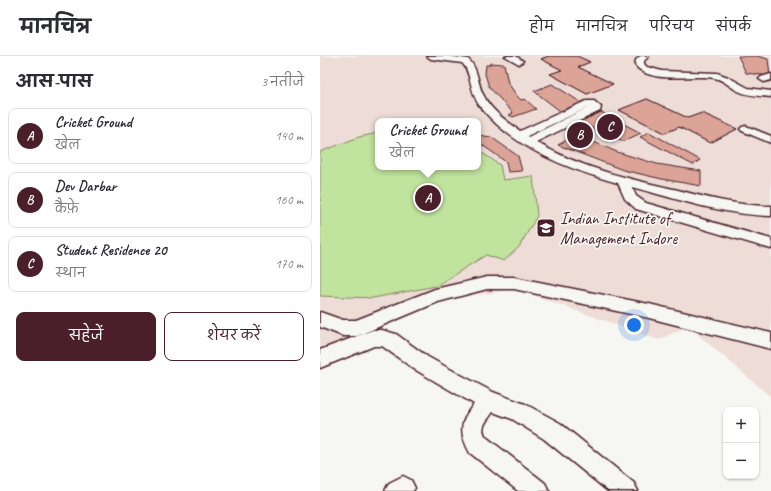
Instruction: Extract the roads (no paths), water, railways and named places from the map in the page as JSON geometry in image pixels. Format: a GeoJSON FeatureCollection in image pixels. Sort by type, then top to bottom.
{"type":"FeatureCollection","features":[{"type":"Feature","properties":{"kind":"street"},"geometry":{"type":"LineString","coordinates":[[431,56],[470,60],[473,79],[479,96],[486,108],[522,139],[568,163],[624,181],[713,203],[771,211]]}},
{"type":"Feature","properties":{"kind":"street"},"geometry":{"type":"LineString","coordinates":[[509,56],[518,60]]}},
{"type":"Feature","properties":{"kind":"street"},"geometry":{"type":"LineString","coordinates":[[645,56],[640,60],[639,64],[642,69],[647,71],[658,73],[714,75],[724,78],[744,90],[771,94]]}},
{"type":"Feature","properties":{"kind":"street"},"geometry":{"type":"LineString","coordinates":[[590,103],[596,107],[596,109],[522,139],[590,103]]}},
{"type":"Feature","properties":{"kind":"street"},"geometry":{"type":"LineString","coordinates":[[746,129],[771,140]]}},
{"type":"Feature","properties":{"kind":"street"},"geometry":{"type":"LineString","coordinates":[[624,181],[627,194],[631,200],[641,206],[771,244]]}},
{"type":"Feature","properties":{"kind":"street"},"geometry":{"type":"LineString","coordinates":[[320,319],[341,328],[350,330],[435,296],[486,283],[514,283],[649,311],[771,341]]}},
{"type":"Feature","properties":{"kind":"street"},"geometry":{"type":"LineString","coordinates":[[320,359],[373,338],[390,340],[421,363],[489,401],[518,411],[552,431],[626,491]]}},
{"type":"Feature","properties":{"kind":"street"},"geometry":{"type":"LineString","coordinates":[[489,401],[471,428],[471,436],[478,445],[537,491]]}},
{"type":"Feature","properties":{"kind":"place","name":"Student Residence 20"},"geometry":{"type":"Point","coordinates":[610,127]}},
{"type":"Feature","properties":{"kind":"place","name":"Dev Darbar"},"geometry":{"type":"Point","coordinates":[580,135]}},
{"type":"Feature","properties":{"kind":"place","name":"Cricket Ground"},"geometry":{"type":"Point","coordinates":[428,198]}},
{"type":"Feature","properties":{"kind":"place","name":"Indian Institute of Management Indore"},"geometry":{"type":"Point","coordinates":[546,228]}}]}
